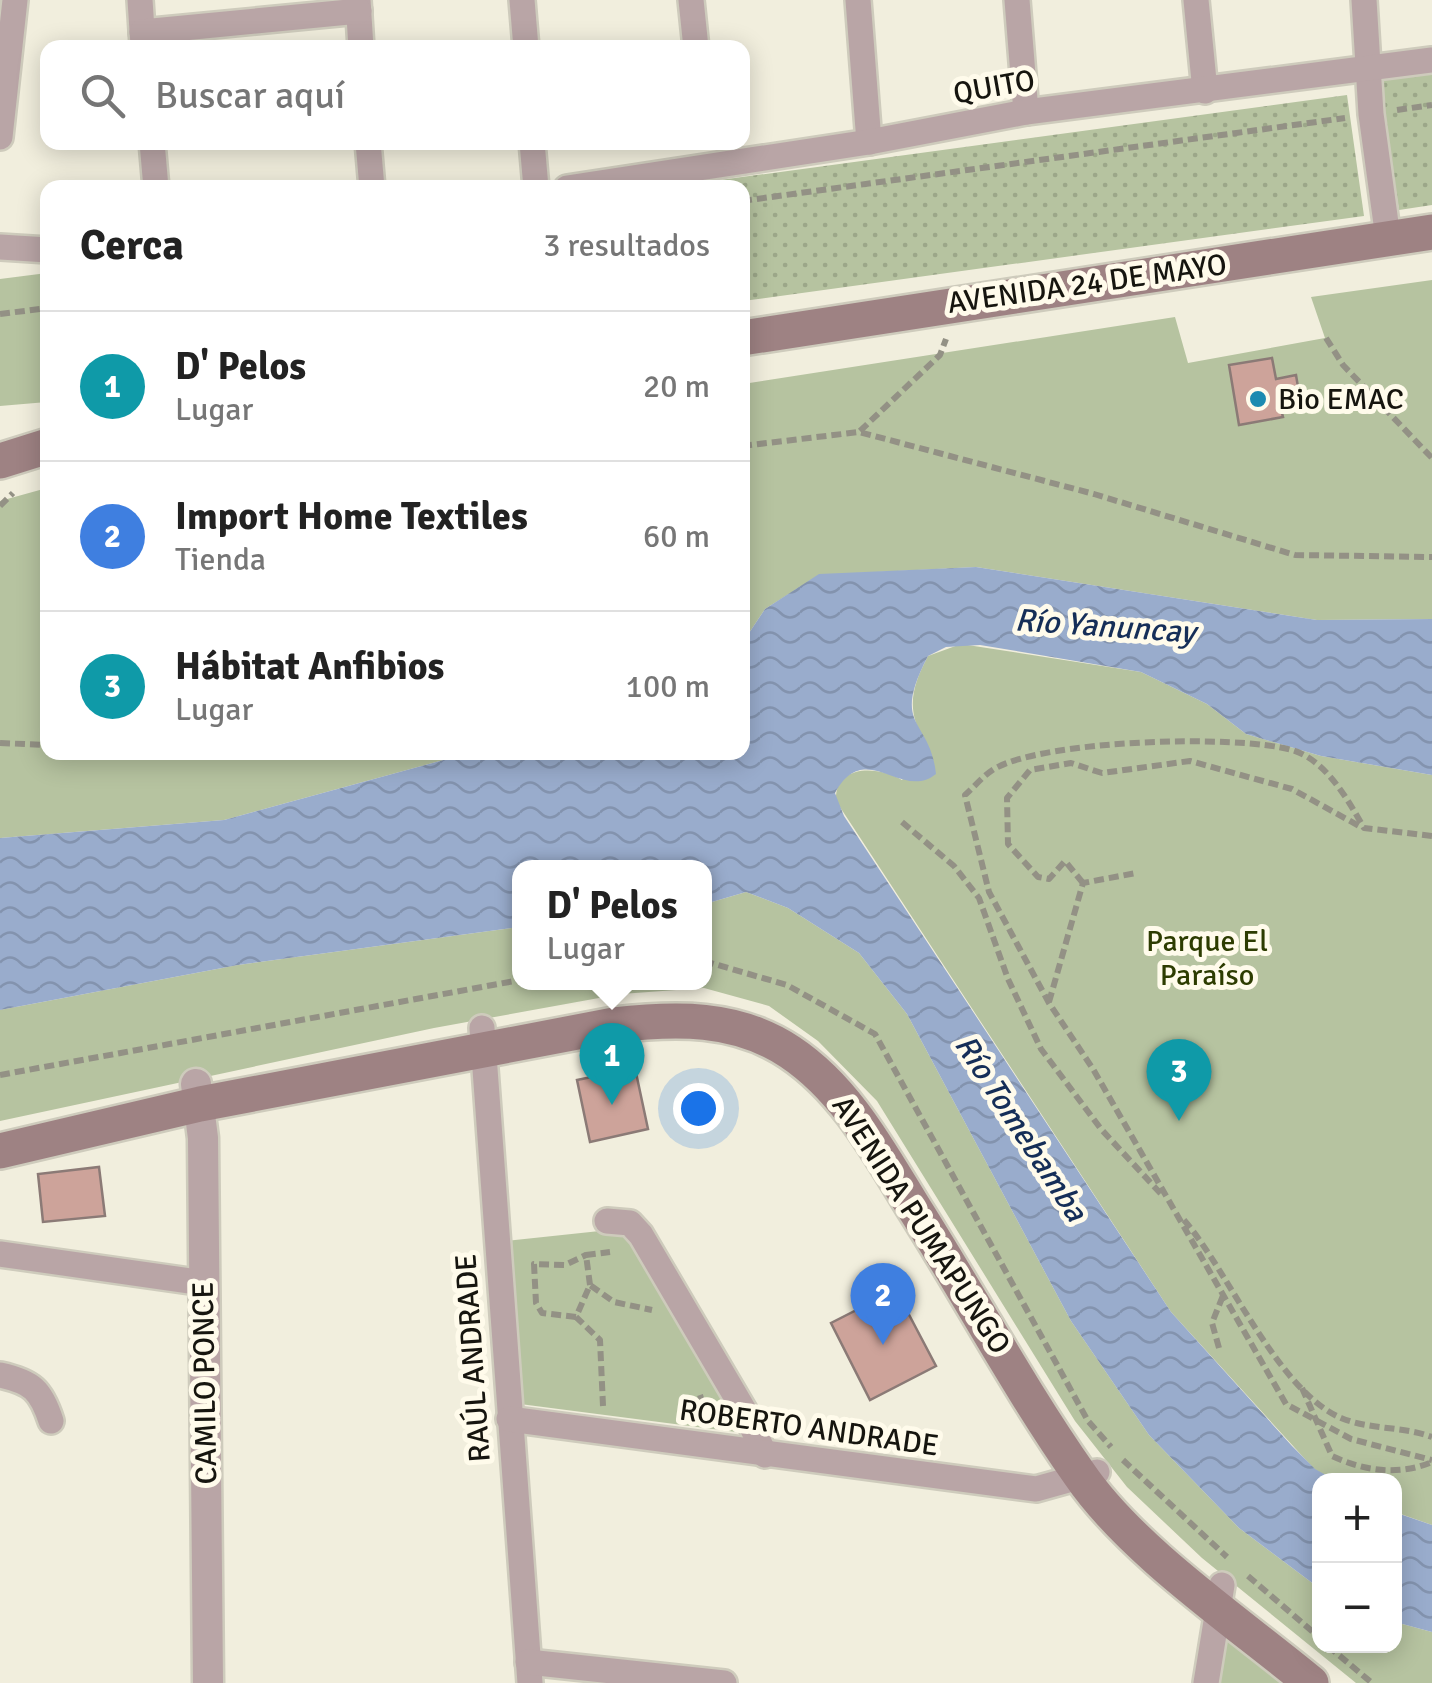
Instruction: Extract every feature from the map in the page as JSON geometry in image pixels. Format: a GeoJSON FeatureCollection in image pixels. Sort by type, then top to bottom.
{"type":"FeatureCollection","features":[{"type":"Feature","properties":{"kind":"main road","name":"AVENIDA 24 DE MAYO"},"geometry":{"type":"LineString","coordinates":[[750,337],[1432,232]]}},
{"type":"Feature","properties":{"kind":"main road"},"geometry":{"type":"LineString","coordinates":[[0,443],[40,444]]}},
{"type":"Feature","properties":{"kind":"main road"},"geometry":{"type":"LineString","coordinates":[[0,461],[40,447]]}},
{"type":"Feature","properties":{"kind":"main road","name":"AVENIDA PUMAPUNGO"},"geometry":{"type":"LineString","coordinates":[[0,1151],[198,1094],[482,1039],[666,1019],[716,1022],[789,1051],[826,1082],[861,1122],[1090,1475],[1138,1538],[1219,1595],[1311,1683]]}},
{"type":"Feature","properties":{"kind":"street"},"geometry":{"type":"LineString","coordinates":[[0,138],[16,0]]}},
{"type":"Feature","properties":{"kind":"street"},"geometry":{"type":"LineString","coordinates":[[140,0],[143,40],[358,5],[361,40]]}},
{"type":"Feature","properties":{"kind":"street"},"geometry":{"type":"LineString","coordinates":[[522,0],[525,40]]}},
{"type":"Feature","properties":{"kind":"street"},"geometry":{"type":"LineString","coordinates":[[692,0],[695,40]]}},
{"type":"Feature","properties":{"kind":"street"},"geometry":{"type":"LineString","coordinates":[[858,0],[869,142]]}},
{"type":"Feature","properties":{"kind":"street"},"geometry":{"type":"LineString","coordinates":[[1018,0],[1026,112]]}},
{"type":"Feature","properties":{"kind":"street"},"geometry":{"type":"LineString","coordinates":[[1196,0],[1205,91]]}},
{"type":"Feature","properties":{"kind":"street"},"geometry":{"type":"LineString","coordinates":[[1364,0],[1371,114],[1388,238]]}},
{"type":"Feature","properties":{"kind":"street","name":"QUITO"},"geometry":{"type":"LineString","coordinates":[[602,180],[707,155],[869,142],[1026,112],[1432,60]]}},
{"type":"Feature","properties":{"kind":"street"},"geometry":{"type":"LineString","coordinates":[[153,150],[155,180]]}},
{"type":"Feature","properties":{"kind":"street"},"geometry":{"type":"LineString","coordinates":[[369,150],[371,180]]}},
{"type":"Feature","properties":{"kind":"street"},"geometry":{"type":"LineString","coordinates":[[533,150],[535,180]]}},
{"type":"Feature","properties":{"kind":"street"},"geometry":{"type":"LineString","coordinates":[[0,247],[40,250]]}},
{"type":"Feature","properties":{"kind":"street","name":"RAÚL ANDRADE"},"geometry":{"type":"LineString","coordinates":[[482,1039],[529,1672]]}},
{"type":"Feature","properties":{"kind":"street","name":"CAMILO PONCE"},"geometry":{"type":"LineString","coordinates":[[198,1094],[208,1683]]}},
{"type":"Feature","properties":{"kind":"street"},"geometry":{"type":"LineString","coordinates":[[607,1221],[630,1222],[641,1235],[745,1412],[765,1454]]}},
{"type":"Feature","properties":{"kind":"street"},"geometry":{"type":"LineString","coordinates":[[0,1254],[204,1283]]}},
{"type":"Feature","properties":{"kind":"street"},"geometry":{"type":"LineString","coordinates":[[0,1374],[27,1381],[42,1392],[51,1421]]}},
{"type":"Feature","properties":{"kind":"street","name":"ROBERTO ANDRADE"},"geometry":{"type":"LineString","coordinates":[[509,1419],[1036,1490],[1090,1475]]}},
{"type":"Feature","properties":{"kind":"street"},"geometry":{"type":"LineString","coordinates":[[1206,1683],[1219,1595]]}},
{"type":"Feature","properties":{"kind":"street"},"geometry":{"type":"LineString","coordinates":[[529,1672],[724,1683]]}},
{"type":"Feature","properties":{"kind":"path"},"geometry":{"type":"LineString","coordinates":[[750,200],[1432,105]]}},
{"type":"Feature","properties":{"kind":"path"},"geometry":{"type":"LineString","coordinates":[[859,432],[940,355],[958,302]]}},
{"type":"Feature","properties":{"kind":"path"},"geometry":{"type":"LineString","coordinates":[[0,314],[40,309]]}},
{"type":"Feature","properties":{"kind":"path"},"geometry":{"type":"LineString","coordinates":[[1326,338],[1343,365],[1432,458]]}},
{"type":"Feature","properties":{"kind":"path"},"geometry":{"type":"LineString","coordinates":[[750,445],[859,432],[1094,494],[1295,555],[1403,560],[1432,557]]}},
{"type":"Feature","properties":{"kind":"path"},"geometry":{"type":"LineString","coordinates":[[0,743],[40,745]]}},
{"type":"Feature","properties":{"kind":"path"},"geometry":{"type":"LineString","coordinates":[[1364,828],[1340,786],[1294,750],[1198,743],[1086,744],[995,768],[965,795],[989,892],[1049,1003],[1227,1291],[1302,1385],[1338,1416],[1432,1437]]}},
{"type":"Feature","properties":{"kind":"path"},"geometry":{"type":"LineString","coordinates":[[1084,883],[1065,861],[1050,879],[1038,878],[1008,844],[1007,798],[1030,770],[1070,763],[1102,773],[1190,762],[1292,789],[1364,828],[1432,836]]}},
{"type":"Feature","properties":{"kind":"path"},"geometry":{"type":"LineString","coordinates":[[902,822],[954,866],[979,898],[1008,978],[1040,1049],[1100,1129],[1170,1204]]}},
{"type":"Feature","properties":{"kind":"path"},"geometry":{"type":"LineString","coordinates":[[1084,883],[1136,874]]}},
{"type":"Feature","properties":{"kind":"path"},"geometry":{"type":"LineString","coordinates":[[1049,1003],[1084,883]]}},
{"type":"Feature","properties":{"kind":"path"},"geometry":{"type":"LineString","coordinates":[[712,963],[787,985],[875,1034],[932,1130],[1088,1421],[1120,1457],[1312,1631]]}},
{"type":"Feature","properties":{"kind":"path"},"geometry":{"type":"LineString","coordinates":[[0,1075],[512,981]]}},
{"type":"Feature","properties":{"kind":"path"},"geometry":{"type":"LineString","coordinates":[[586,1256],[565,1265],[534,1264],[536,1303],[542,1313],[576,1318],[600,1340],[603,1432]]}},
{"type":"Feature","properties":{"kind":"path"},"geometry":{"type":"LineString","coordinates":[[576,1318],[590,1285],[614,1302],[659,1311]]}},
{"type":"Feature","properties":{"kind":"path"},"geometry":{"type":"LineString","coordinates":[[1218,1348],[1212,1323],[1227,1291]]}},
{"type":"Feature","properties":{"kind":"path"},"geometry":{"type":"LineString","coordinates":[[1227,1291],[1286,1404],[1351,1440],[1432,1461]]}},
{"type":"Feature","properties":{"kind":"path"},"geometry":{"type":"LineString","coordinates":[[1302,1385],[1305,1402],[1318,1421],[1332,1456],[1356,1467],[1398,1472],[1432,1461]]}},
{"type":"Feature","properties":{"kind":"path"},"geometry":{"type":"LineString","coordinates":[[698,1390],[716,1448]]}},
{"type":"Feature","properties":{"kind":"path"},"geometry":{"type":"LineString","coordinates":[[1336,1653],[1372,1683]]}},
{"type":"Feature","properties":{"kind":"green space"},"geometry":{"type":"Polygon","coordinates":[[[1432,73],[1432,205],[1399,210],[1378,81],[1432,73]]]}},
{"type":"Feature","properties":{"kind":"green space"},"geometry":{"type":"Polygon","coordinates":[[[1347,95],[1364,216],[750,300],[750,180],[721,180],[1347,95]]]}},
{"type":"Feature","properties":{"kind":"green space"},"geometry":{"type":"Polygon","coordinates":[[[40,274],[40,403],[0,406],[0,279],[40,274]]]}},
{"type":"Feature","properties":{"kind":"green space"},"geometry":{"type":"Polygon","coordinates":[[[1432,280],[1432,619],[1317,620],[976,567],[819,575],[765,609],[750,632],[750,383],[1175,317],[1188,363],[1325,338],[1311,297],[1432,280]]]}},
{"type":"Feature","properties":{"kind":"green space"},"geometry":{"type":"Polygon","coordinates":[[[40,490],[40,760],[443,760],[224,820],[0,838],[0,501],[40,490]]]}},
{"type":"Feature","properties":{"kind":"green space","name":"Parque El Paraíso"},"geometry":{"type":"Polygon","coordinates":[[[961,644],[1141,672],[1207,704],[1246,734],[1321,756],[1432,775],[1432,1525],[1402,1514],[1402,1473],[1315,1470],[1171,1312],[836,801],[837,789],[850,774],[871,770],[902,780],[927,746],[916,722],[913,701],[928,656],[961,644]]]}},
{"type":"Feature","properties":{"kind":"green space"},"geometry":{"type":"Polygon","coordinates":[[[746,892],[788,908],[859,953],[907,1014],[1071,1321],[1149,1435],[1239,1528],[1312,1583],[1312,1647],[1202,1558],[1127,1487],[1075,1421],[877,1101],[818,1041],[769,1006],[712,990],[712,902],[746,892]]]}},
{"type":"Feature","properties":{"kind":"green space"},"geometry":{"type":"Polygon","coordinates":[[[512,928],[512,990],[676,990],[621,994],[434,1028],[0,1121],[0,1010],[238,965],[512,928]]]}},
{"type":"Feature","properties":{"kind":"green space"},"geometry":{"type":"Polygon","coordinates":[[[628,1228],[744,1433],[520,1404],[506,1241],[628,1228]]]}},
{"type":"Feature","properties":{"kind":"green space"},"geometry":{"type":"Polygon","coordinates":[[[1402,1624],[1432,1632],[1432,1683],[1356,1683],[1319,1653],[1402,1653],[1402,1624]]]}},
{"type":"Feature","properties":{"kind":"green space"},"geometry":{"type":"Polygon","coordinates":[[[1232,1636],[1288,1683],[1210,1683],[1224,1638],[1232,1636]]]}},
{"type":"Feature","properties":{"kind":"water"},"geometry":{"type":"Polygon","coordinates":[[[976,567],[1317,620],[1432,619],[1432,775],[1321,756],[1246,734],[1207,704],[1141,672],[980,645],[946,647],[928,656],[917,680],[912,710],[936,774],[923,781],[910,781],[859,770],[847,777],[835,793],[844,816],[1171,1312],[1292,1446],[1322,1473],[1312,1473],[1312,1583],[1239,1528],[1149,1435],[1071,1321],[907,1014],[859,953],[788,908],[746,892],[712,902],[712,860],[512,860],[512,928],[238,965],[0,1010],[0,838],[224,820],[443,760],[750,760],[750,632],[765,609],[819,574],[976,567]]]}},
{"type":"Feature","properties":{"kind":"water"},"geometry":{"type":"Polygon","coordinates":[[[1402,1515],[1432,1525],[1432,1632],[1402,1624],[1402,1515]]]}},
{"type":"Feature","properties":{"kind":"building","name":"Bio EMAC"},"geometry":{"type":"Polygon","coordinates":[[[1272,358],[1276,379],[1296,375],[1301,405],[1281,409],[1283,417],[1239,425],[1229,365],[1272,358]]]}},
{"type":"Feature","properties":{"kind":"building"},"geometry":{"type":"Polygon","coordinates":[[[635,1068],[648,1129],[590,1142],[577,1080],[635,1068]]]}},
{"type":"Feature","properties":{"kind":"building"},"geometry":{"type":"Polygon","coordinates":[[[99,1167],[105,1216],[43,1222],[38,1174],[99,1167]]]}},
{"type":"Feature","properties":{"kind":"building"},"geometry":{"type":"Polygon","coordinates":[[[896,1290],[936,1366],[870,1400],[831,1323],[896,1290]]]}},
{"type":"Feature","properties":{"kind":"place","name":"Bio EMAC"},"geometry":{"type":"Point","coordinates":[1258,399]}},
{"type":"Feature","properties":{"kind":"place","name":"D' Pelos"},"geometry":{"type":"Point","coordinates":[612,1105]}},
{"type":"Feature","properties":{"kind":"place","name":"Hábitat Anfibios"},"geometry":{"type":"Point","coordinates":[1179,1121]}},
{"type":"Feature","properties":{"kind":"place","name":"Import Home Textiles"},"geometry":{"type":"Point","coordinates":[883,1345]}},
{"type":"Feature","properties":{"kind":"water label","name":"Río Yanuncay"},"geometry":{"type":"Point","coordinates":[1105,626]}},
{"type":"Feature","properties":{"kind":"water label","name":"Río Tomebamba"},"geometry":{"type":"Point","coordinates":[1021,1128]}}]}
